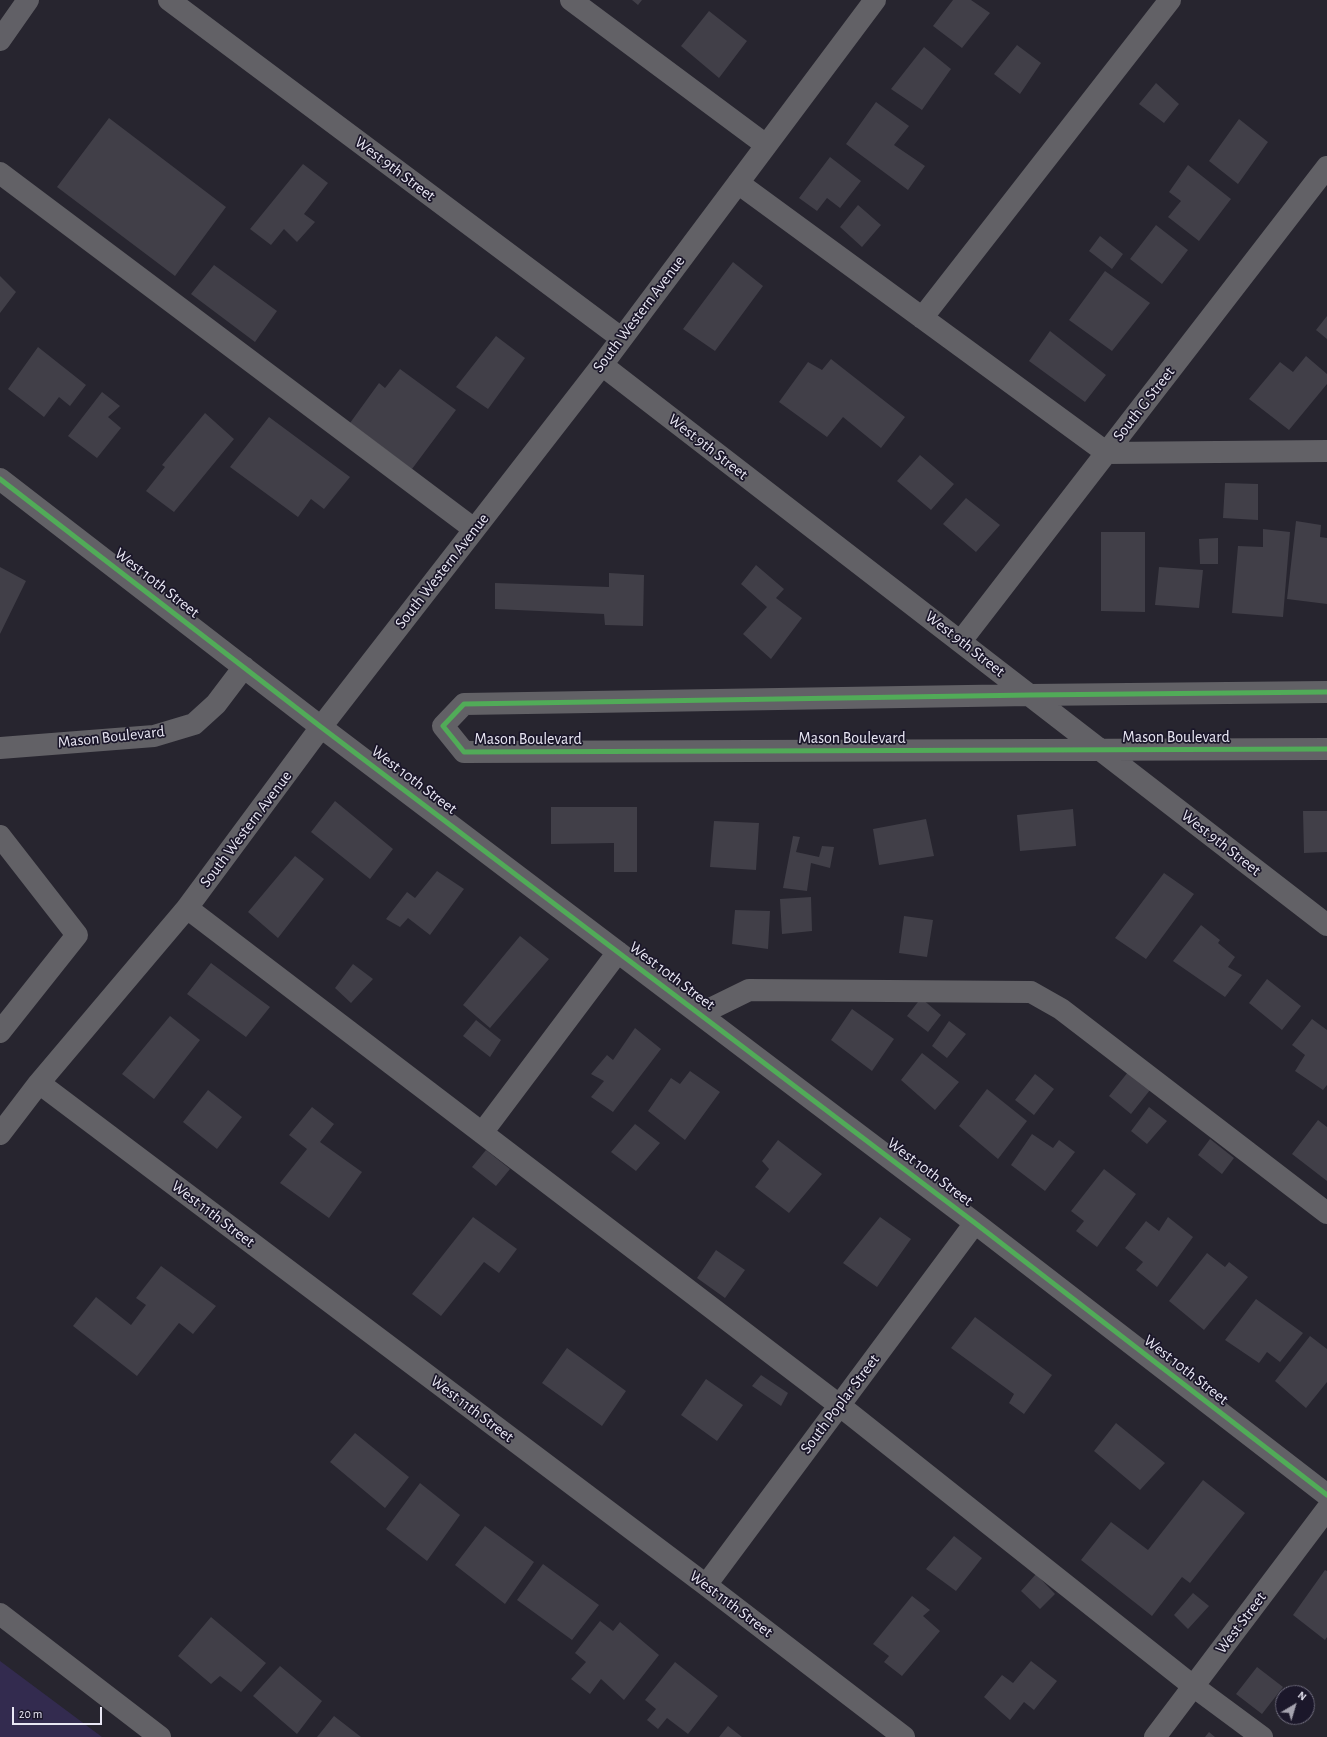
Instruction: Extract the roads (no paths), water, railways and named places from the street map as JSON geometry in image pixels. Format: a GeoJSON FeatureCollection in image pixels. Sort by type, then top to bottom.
{"type":"FeatureCollection","features":[{"type":"Feature","properties":{"kind":"highway"},"geometry":{"type":"LineString","coordinates":[[0,40],[28,0]]}},
{"type":"Feature","properties":{"kind":"street","name":"West 9th Street"},"geometry":{"type":"LineString","coordinates":[[169,0],[621,338]]}},
{"type":"Feature","properties":{"kind":"street"},"geometry":{"type":"LineString","coordinates":[[571,0],[766,146]]}},
{"type":"Feature","properties":{"kind":"street","name":"South Western Avenue"},"geometry":{"type":"LineString","coordinates":[[0,1134],[39,1083],[187,908],[321,727],[602,365],[875,0]]}},
{"type":"Feature","properties":{"kind":"street"},"geometry":{"type":"LineString","coordinates":[[922,318],[1170,0]]}},
{"type":"Feature","properties":{"kind":"street","name":"South G Street"},"geometry":{"type":"LineString","coordinates":[[961,641],[1327,167]]}},
{"type":"Feature","properties":{"kind":"street"},"geometry":{"type":"LineString","coordinates":[[0,173],[474,529]]}},
{"type":"Feature","properties":{"kind":"street"},"geometry":{"type":"LineString","coordinates":[[738,183],[1107,452],[1327,450]]}},
{"type":"Feature","properties":{"kind":"street","name":"West 9th Street"},"geometry":{"type":"LineString","coordinates":[[602,365],[1327,925]]}},
{"type":"Feature","properties":{"kind":"street","name":"West 10th Street"},"geometry":{"type":"LineString","coordinates":[[0,479],[321,727],[975,1223],[1327,1495]]}},
{"type":"Feature","properties":{"kind":"street","name":"Mason Boulevard"},"geometry":{"type":"LineString","coordinates":[[0,748],[154,736],[194,724],[216,704],[244,667]]}},
{"type":"Feature","properties":{"kind":"street","name":"Mason Boulevard"},"geometry":{"type":"LineString","coordinates":[[1327,692],[464,704],[443,726],[464,752],[1327,749]]}},
{"type":"Feature","properties":{"kind":"street"},"geometry":{"type":"LineString","coordinates":[[0,836],[77,935],[0,1032]]}},
{"type":"Feature","properties":{"kind":"street"},"geometry":{"type":"LineString","coordinates":[[187,908],[839,1405],[1193,1686],[1262,1737]]}},
{"type":"Feature","properties":{"kind":"street"},"geometry":{"type":"LineString","coordinates":[[482,1133],[618,952]]}},
{"type":"Feature","properties":{"kind":"street"},"geometry":{"type":"LineString","coordinates":[[700,1014],[749,990],[1031,992],[1061,1009],[1327,1213]]}},
{"type":"Feature","properties":{"kind":"street","name":"West 11th Street"},"geometry":{"type":"LineString","coordinates":[[39,1083],[706,1585],[904,1737]]}},
{"type":"Feature","properties":{"kind":"street","name":"South Poplar Street"},"geometry":{"type":"LineString","coordinates":[[706,1585],[975,1223]]}},
{"type":"Feature","properties":{"kind":"street","name":"West Street"},"geometry":{"type":"LineString","coordinates":[[1155,1737],[1327,1509]]}},
{"type":"Feature","properties":{"kind":"street"},"geometry":{"type":"LineString","coordinates":[[0,1614],[160,1737]]}}]}
